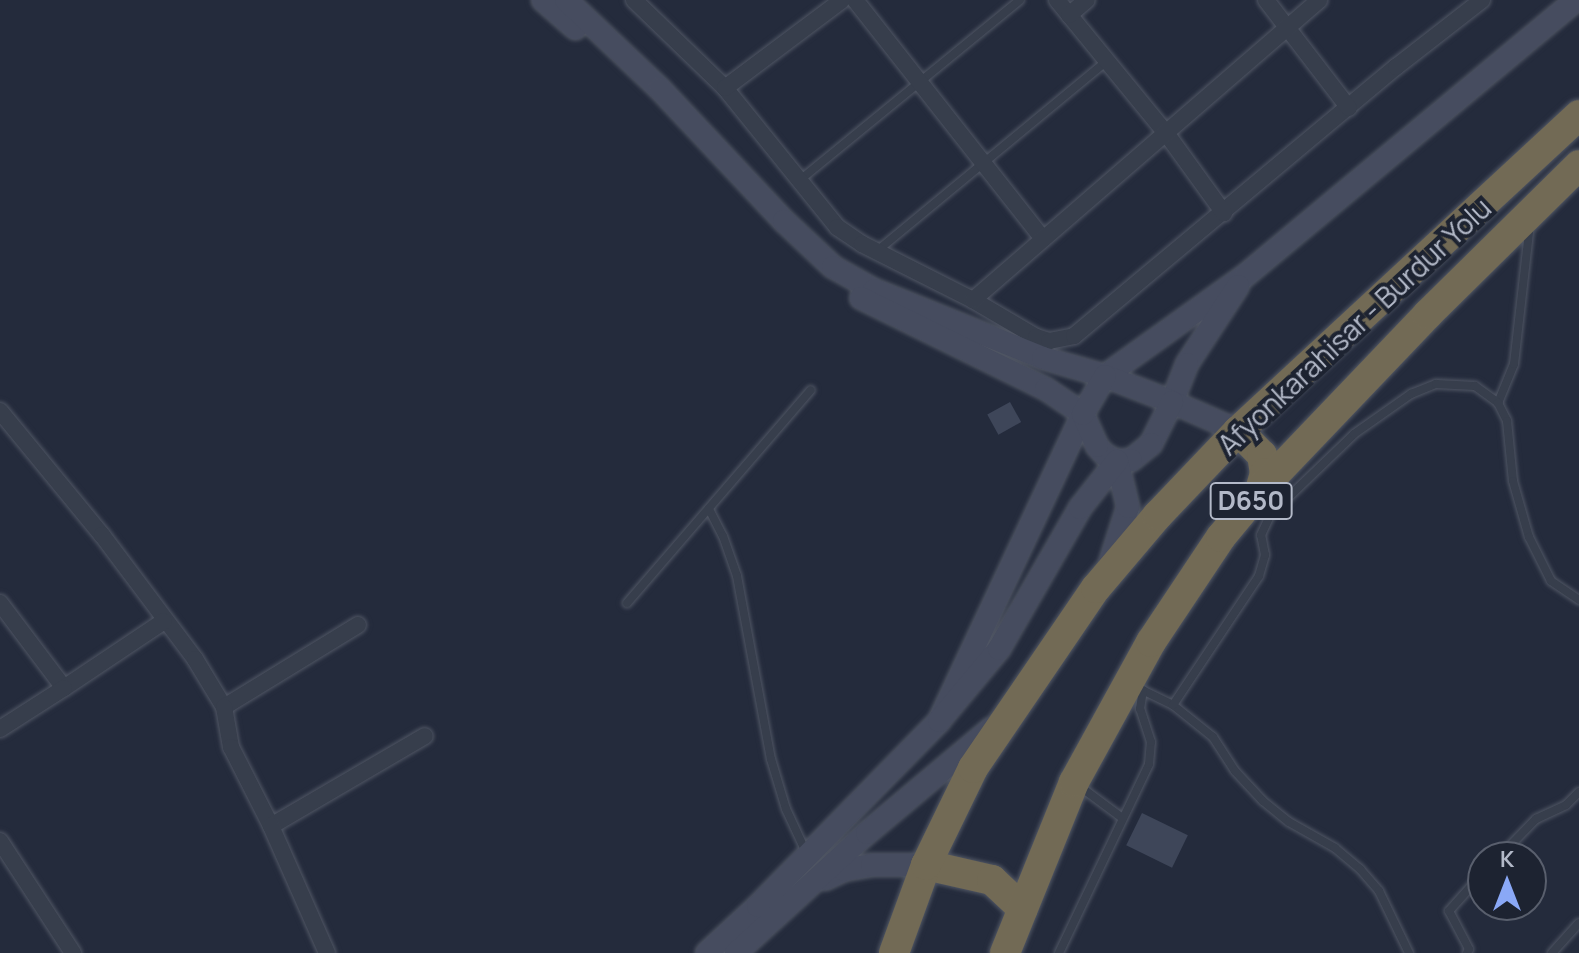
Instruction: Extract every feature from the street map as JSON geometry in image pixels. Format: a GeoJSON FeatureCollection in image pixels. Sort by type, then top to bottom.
{"type":"FeatureCollection","features":[{"type":"Feature","properties":{"kind":"highway","name":"Afyonkarahisar - Burdur Yolu"},"geometry":{"type":"LineString","coordinates":[[894,953],[926,865],[973,768],[1102,581],[1238,431],[1579,115]]}},
{"type":"Feature","properties":{"kind":"highway","name":"Afyonkarahisar - Burdur Yolu"},"geometry":{"type":"LineString","coordinates":[[1005,953],[1074,782],[1136,687],[1151,642],[1221,537],[1260,490],[1579,165]]}},
{"type":"Feature","properties":{"kind":"highway"},"geometry":{"type":"LineString","coordinates":[[1238,431],[1262,455],[1265,473],[1260,490]]}},
{"type":"Feature","properties":{"kind":"highway"},"geometry":{"type":"LineString","coordinates":[[926,865],[992,880],[1023,909]]}},
{"type":"Feature","properties":{"kind":"main road"},"geometry":{"type":"LineString","coordinates":[[543,0],[658,104],[806,262],[870,304],[1046,389],[1083,414],[1097,446],[1117,461],[1128,507],[1121,537],[1102,581]]}},
{"type":"Feature","properties":{"kind":"main road"},"geometry":{"type":"LineString","coordinates":[[566,0],[660,89],[784,221],[833,267],[874,290],[1001,341],[1105,376],[1238,431]]}},
{"type":"Feature","properties":{"kind":"main road"},"geometry":{"type":"LineString","coordinates":[[939,721],[1083,414],[1105,376],[1246,275],[1576,0]]}},
{"type":"Feature","properties":{"kind":"main road"},"geometry":{"type":"LineString","coordinates":[[707,953],[939,721],[999,649],[1080,508],[1117,461],[1131,460],[1151,444],[1187,364],[1246,275]]}},
{"type":"Feature","properties":{"kind":"main road"},"geometry":{"type":"LineString","coordinates":[[736,953],[867,833],[1009,714]]}},
{"type":"Feature","properties":{"kind":"main road"},"geometry":{"type":"LineString","coordinates":[[813,885],[844,870],[872,865],[926,865]]}},
{"type":"Feature","properties":{"kind":"street"},"geometry":{"type":"LineString","coordinates":[[725,88],[842,0]]}},
{"type":"Feature","properties":{"kind":"street"},"geometry":{"type":"LineString","coordinates":[[855,0],[1043,239]]}},
{"type":"Feature","properties":{"kind":"street"},"geometry":{"type":"LineString","coordinates":[[1057,0],[1166,133],[1224,213]]}},
{"type":"Feature","properties":{"kind":"street"},"geometry":{"type":"LineString","coordinates":[[1069,15],[1087,0]]}},
{"type":"Feature","properties":{"kind":"street"},"geometry":{"type":"LineString","coordinates":[[1266,0],[1349,108]]}},
{"type":"Feature","properties":{"kind":"street"},"geometry":{"type":"LineString","coordinates":[[973,300],[1319,0]]}},
{"type":"Feature","properties":{"kind":"street"},"geometry":{"type":"LineString","coordinates":[[640,2],[725,88],[826,217],[877,252],[973,300],[1036,337],[1066,339],[1224,213],[1472,3]]}},
{"type":"Feature","properties":{"kind":"street"},"geometry":{"type":"LineString","coordinates":[[0,411],[102,535],[195,659],[224,707],[231,747],[271,826],[327,953]]}},
{"type":"Feature","properties":{"kind":"street"},"geometry":{"type":"LineString","coordinates":[[0,603],[64,688]]}},
{"type":"Feature","properties":{"kind":"street"},"geometry":{"type":"LineString","coordinates":[[0,729],[164,621]]}},
{"type":"Feature","properties":{"kind":"street"},"geometry":{"type":"LineString","coordinates":[[224,707],[358,625]]}},
{"type":"Feature","properties":{"kind":"street"},"geometry":{"type":"LineString","coordinates":[[271,826],[425,736]]}},
{"type":"Feature","properties":{"kind":"street"},"geometry":{"type":"LineString","coordinates":[[0,841],[73,953]]}},
{"type":"Feature","properties":{"kind":"lane"},"geometry":{"type":"LineString","coordinates":[[800,180],[1020,0]]}},
{"type":"Feature","properties":{"kind":"lane"},"geometry":{"type":"LineString","coordinates":[[877,252],[1107,61]]}},
{"type":"Feature","properties":{"kind":"lane"},"geometry":{"type":"LineString","coordinates":[[1498,403],[1514,364],[1530,236],[1528,215]]}},
{"type":"Feature","properties":{"kind":"lane"},"geometry":{"type":"LineString","coordinates":[[1173,705],[1259,576],[1265,555],[1261,535],[1266,520],[1354,434],[1411,394],[1436,384],[1475,386],[1498,403],[1507,421],[1513,481],[1529,537],[1551,581],[1579,600]]}},
{"type":"Feature","properties":{"kind":"lane"},"geometry":{"type":"LineString","coordinates":[[627,603],[811,390]]}},
{"type":"Feature","properties":{"kind":"lane"},"geometry":{"type":"LineString","coordinates":[[709,509],[723,536],[737,576],[771,759],[786,809],[807,856]]}},
{"type":"Feature","properties":{"kind":"lane"},"geometry":{"type":"LineString","coordinates":[[1136,687],[1173,705],[1213,737],[1235,771],[1263,801],[1289,822],[1335,848],[1360,869],[1379,891],[1409,953]]}},
{"type":"Feature","properties":{"kind":"lane"},"geometry":{"type":"LineString","coordinates":[[1059,953],[1121,817],[1149,764],[1151,742],[1136,687]]}},
{"type":"Feature","properties":{"kind":"lane"},"geometry":{"type":"LineString","coordinates":[[1074,782],[1121,817]]}},
{"type":"Feature","properties":{"kind":"lane"},"geometry":{"type":"LineString","coordinates":[[1515,841],[1536,819],[1566,805],[1579,792]]}},
{"type":"Feature","properties":{"kind":"lane"},"geometry":{"type":"LineString","coordinates":[[1467,891],[1449,911],[1469,949],[1467,953]]}},
{"type":"Feature","properties":{"kind":"lane"},"geometry":{"type":"LineString","coordinates":[[1552,953],[1579,923]]}},
{"type":"Feature","properties":{"kind":"building"},"geometry":{"type":"Polygon","coordinates":[[[1010,402],[1021,422],[998,435],[987,415],[1010,402]]]}},
{"type":"Feature","properties":{"kind":"building"},"geometry":{"type":"Polygon","coordinates":[[[1142,813],[1188,835],[1172,868],[1126,845],[1142,813]]]}}]}
